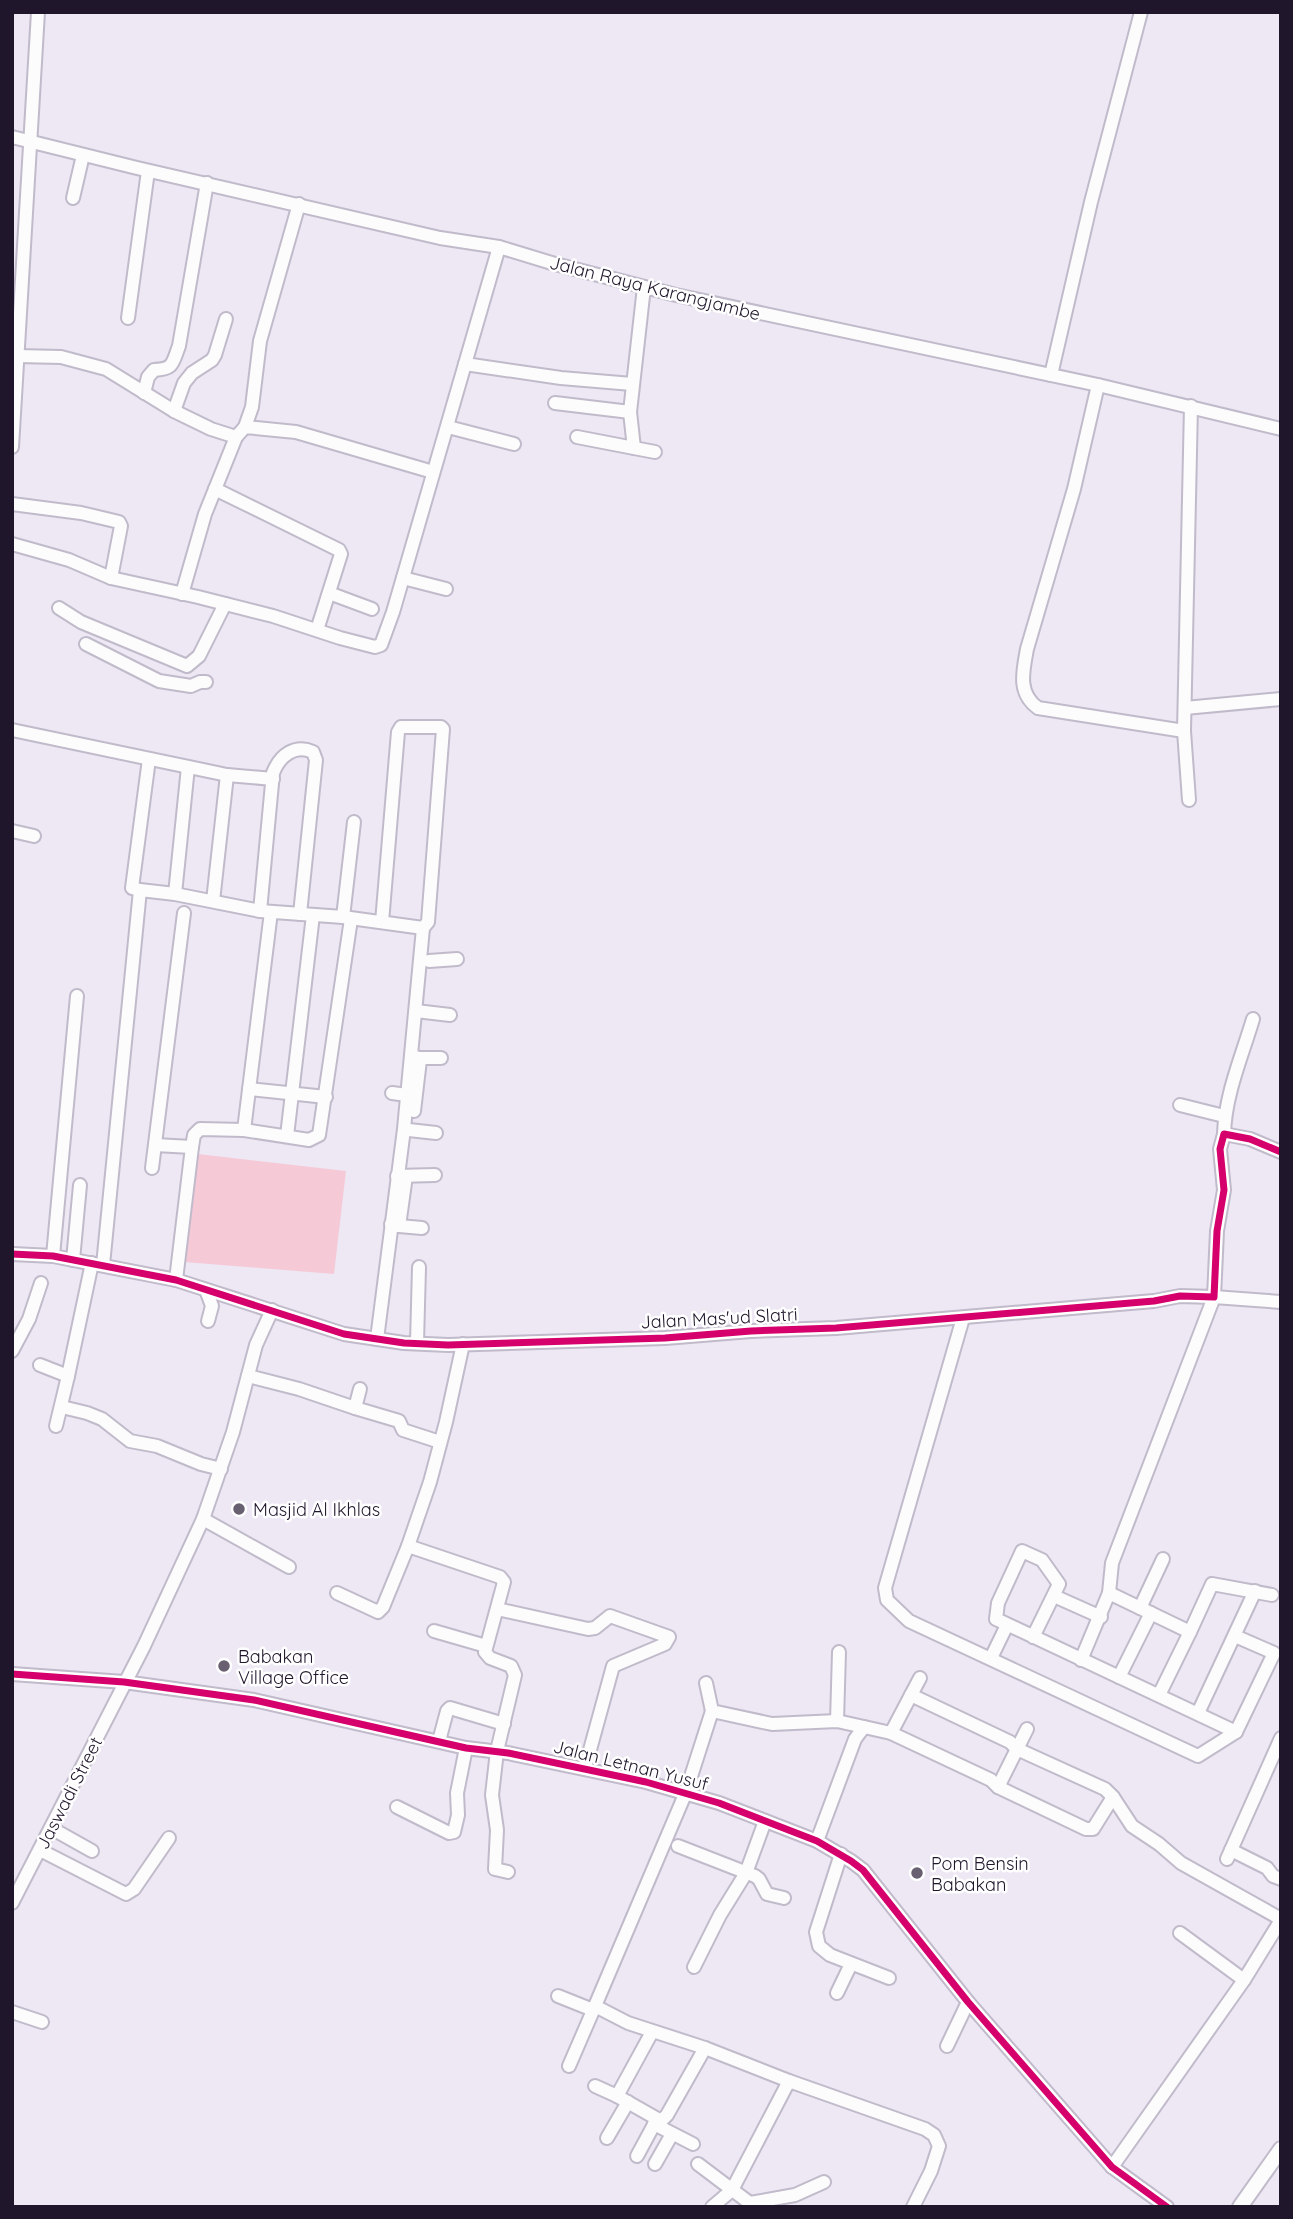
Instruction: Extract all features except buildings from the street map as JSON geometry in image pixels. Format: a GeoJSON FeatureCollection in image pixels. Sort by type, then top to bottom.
{"type":"FeatureCollection","features":[{"type":"Feature","properties":{"kind":"main road"},"geometry":{"type":"LineString","coordinates":[[1240,2207],[1281,2149]]}},
{"type":"Feature","properties":{"kind":"street"},"geometry":{"type":"LineString","coordinates":[[12,447],[38,12]]}},
{"type":"Feature","properties":{"kind":"street"},"geometry":{"type":"LineString","coordinates":[[1051,375],[1091,202],[1141,12]]}},
{"type":"Feature","properties":{"kind":"street","name":"Jalan Raya Karangjambe"},"geometry":{"type":"LineString","coordinates":[[12,137],[148,171],[461,242],[499,247],[644,287],[821,328],[1051,375],[1281,429]]}},
{"type":"Feature","properties":{"kind":"street"},"geometry":{"type":"LineString","coordinates":[[74,198],[83,155]]}},
{"type":"Feature","properties":{"kind":"street"},"geometry":{"type":"LineString","coordinates":[[128,318],[148,171]]}},
{"type":"Feature","properties":{"kind":"street"},"geometry":{"type":"LineString","coordinates":[[144,393],[151,373],[154,370],[166,370],[179,346],[207,183]]}},
{"type":"Feature","properties":{"kind":"street"},"geometry":{"type":"LineString","coordinates":[[182,594],[205,514],[252,407],[260,341],[299,204]]}},
{"type":"Feature","properties":{"kind":"street"},"geometry":{"type":"LineString","coordinates":[[12,544],[69,560],[111,578],[225,604],[375,647],[381,645],[448,427],[499,247]]}},
{"type":"Feature","properties":{"kind":"street"},"geometry":{"type":"LineString","coordinates":[[634,448],[630,412],[644,287]]}},
{"type":"Feature","properties":{"kind":"street"},"geometry":{"type":"LineString","coordinates":[[174,411],[184,383],[215,355],[226,320]]}},
{"type":"Feature","properties":{"kind":"street"},"geometry":{"type":"LineString","coordinates":[[17,356],[61,357],[106,369],[174,411],[211,429],[296,432],[433,472]]}},
{"type":"Feature","properties":{"kind":"street"},"geometry":{"type":"LineString","coordinates":[[465,364],[561,378],[632,384]]}},
{"type":"Feature","properties":{"kind":"street"},"geometry":{"type":"LineString","coordinates":[[1098,386],[1061,537],[1027,649],[1023,674],[1025,690],[1029,701],[1038,708],[1184,730]]}},
{"type":"Feature","properties":{"kind":"street"},"geometry":{"type":"LineString","coordinates":[[555,403],[630,412]]}},
{"type":"Feature","properties":{"kind":"street"},"geometry":{"type":"LineString","coordinates":[[1189,800],[1184,730],[1191,406]]}},
{"type":"Feature","properties":{"kind":"street"},"geometry":{"type":"LineString","coordinates":[[448,427],[514,444]]}},
{"type":"Feature","properties":{"kind":"street"},"geometry":{"type":"LineString","coordinates":[[577,437],[654,452]]}},
{"type":"Feature","properties":{"kind":"street"},"geometry":{"type":"LineString","coordinates":[[215,489],[339,550],[341,554],[317,630]]}},
{"type":"Feature","properties":{"kind":"street"},"geometry":{"type":"LineString","coordinates":[[12,504],[81,513],[119,522],[121,526],[111,578]]}},
{"type":"Feature","properties":{"kind":"street"},"geometry":{"type":"LineString","coordinates":[[403,578],[446,589]]}},
{"type":"Feature","properties":{"kind":"street"},"geometry":{"type":"LineString","coordinates":[[329,593],[372,609]]}},
{"type":"Feature","properties":{"kind":"street"},"geometry":{"type":"LineString","coordinates":[[181,685],[187,666],[200,656],[225,604]]}},
{"type":"Feature","properties":{"kind":"street"},"geometry":{"type":"LineString","coordinates":[[59,608],[81,622],[187,666]]}},
{"type":"Feature","properties":{"kind":"street"},"geometry":{"type":"LineString","coordinates":[[86,644],[159,681],[181,685],[206,682]]}},
{"type":"Feature","properties":{"kind":"street"},"geometry":{"type":"LineString","coordinates":[[1185,708],[1281,699]]}},
{"type":"Feature","properties":{"kind":"street"},"geometry":{"type":"LineString","coordinates":[[382,922],[398,732],[401,727],[441,727],[437,823],[428,922],[423,928],[425,961],[413,1116],[406,1130]]}},
{"type":"Feature","properties":{"kind":"street"},"geometry":{"type":"LineString","coordinates":[[12,730],[227,775],[273,779]]}},
{"type":"Feature","properties":{"kind":"street"},"geometry":{"type":"LineString","coordinates":[[244,1130],[266,912],[273,779],[275,768],[286,754],[302,749],[315,755],[307,915],[287,1136]]}},
{"type":"Feature","properties":{"kind":"street"},"geometry":{"type":"LineString","coordinates":[[149,759],[132,888],[266,912],[347,918],[423,928]]}},
{"type":"Feature","properties":{"kind":"street"},"geometry":{"type":"LineString","coordinates":[[175,894],[188,766]]}},
{"type":"Feature","properties":{"kind":"street"},"geometry":{"type":"LineString","coordinates":[[213,901],[227,775]]}},
{"type":"Feature","properties":{"kind":"street"},"geometry":{"type":"LineString","coordinates":[[176,1280],[194,1135],[200,1129],[244,1130],[309,1140],[320,1135],[347,918],[354,822]]}},
{"type":"Feature","properties":{"kind":"street"},"geometry":{"type":"LineString","coordinates":[[12,831],[34,835]]}},
{"type":"Feature","properties":{"kind":"street"},"geometry":{"type":"LineString","coordinates":[[55,1426],[97,1264],[140,890]]}},
{"type":"Feature","properties":{"kind":"street"},"geometry":{"type":"LineString","coordinates":[[152,1168],[184,913]]}},
{"type":"Feature","properties":{"kind":"street"},"geometry":{"type":"LineString","coordinates":[[425,961],[457,959]]}},
{"type":"Feature","properties":{"kind":"street"},"geometry":{"type":"LineString","coordinates":[[53,1256],[78,996]]}},
{"type":"Feature","properties":{"kind":"street"},"geometry":{"type":"LineString","coordinates":[[420,1012],[450,1015]]}},
{"type":"Feature","properties":{"kind":"street"},"geometry":{"type":"LineString","coordinates":[[1081,1660],[1101,1617],[1110,1588],[1112,1563],[1214,1297],[1217,1231],[1224,1190],[1220,1149],[1224,1134],[1224,1116],[1253,1019]]}},
{"type":"Feature","properties":{"kind":"street"},"geometry":{"type":"LineString","coordinates":[[416,1057],[441,1058]]}},
{"type":"Feature","properties":{"kind":"street"},"geometry":{"type":"LineString","coordinates":[[377,1339],[395,1225],[406,1130],[407,1095],[416,1057]]}},
{"type":"Feature","properties":{"kind":"street"},"geometry":{"type":"LineString","coordinates":[[249,1090],[326,1097]]}},
{"type":"Feature","properties":{"kind":"street"},"geometry":{"type":"LineString","coordinates":[[391,1093],[407,1095]]}},
{"type":"Feature","properties":{"kind":"street"},"geometry":{"type":"LineString","coordinates":[[1180,1105],[1224,1116]]}},
{"type":"Feature","properties":{"kind":"street"},"geometry":{"type":"LineString","coordinates":[[406,1130],[436,1133]]}},
{"type":"Feature","properties":{"kind":"street"},"geometry":{"type":"LineString","coordinates":[[1224,1134],[1250,1139],[1281,1152]]}},
{"type":"Feature","properties":{"kind":"street"},"geometry":{"type":"LineString","coordinates":[[155,1145],[192,1147]]}},
{"type":"Feature","properties":{"kind":"street"},"geometry":{"type":"LineString","coordinates":[[401,1176],[435,1175]]}},
{"type":"Feature","properties":{"kind":"street"},"geometry":{"type":"LineString","coordinates":[[73,1260],[80,1185]]}},
{"type":"Feature","properties":{"kind":"street"},"geometry":{"type":"LineString","coordinates":[[395,1225],[422,1228]]}},
{"type":"Feature","properties":{"kind":"street","name":"Jalan Mas'ud Slatri"},"geometry":{"type":"LineString","coordinates":[[12,1254],[53,1256],[176,1280],[344,1334],[417,1343],[665,1338],[963,1318],[1154,1301],[1180,1296],[1281,1302]]}},
{"type":"Feature","properties":{"kind":"street"},"geometry":{"type":"LineString","coordinates":[[417,1343],[419,1267]]}},
{"type":"Feature","properties":{"kind":"street"},"geometry":{"type":"LineString","coordinates":[[12,1351],[29,1319],[41,1283]]}},
{"type":"Feature","properties":{"kind":"street"},"geometry":{"type":"LineString","coordinates":[[206,1290],[212,1306],[208,1321]]}},
{"type":"Feature","properties":{"kind":"street","name":"Jaswadi Street"},"geometry":{"type":"LineString","coordinates":[[12,1903],[144,1646],[203,1519],[256,1345],[272,1310]]}},
{"type":"Feature","properties":{"kind":"street"},"geometry":{"type":"LineString","coordinates":[[963,1318],[885,1588],[887,1601],[909,1621],[1198,1756],[1236,1732],[1274,1653],[1235,1636]]}},
{"type":"Feature","properties":{"kind":"street"},"geometry":{"type":"LineString","coordinates":[[337,1593],[378,1612],[383,1607],[430,1482],[455,1387],[463,1344]]}},
{"type":"Feature","properties":{"kind":"street"},"geometry":{"type":"LineString","coordinates":[[40,1365],[68,1376]]}},
{"type":"Feature","properties":{"kind":"street"},"geometry":{"type":"LineString","coordinates":[[248,1376],[299,1389],[399,1421],[403,1430],[440,1442]]}},
{"type":"Feature","properties":{"kind":"street"},"geometry":{"type":"LineString","coordinates":[[355,1408],[360,1389]]}},
{"type":"Feature","properties":{"kind":"street"},"geometry":{"type":"LineString","coordinates":[[62,1407],[102,1419],[130,1441],[157,1446],[220,1469]]}},
{"type":"Feature","properties":{"kind":"street"},"geometry":{"type":"LineString","coordinates":[[203,1519],[289,1567]]}},
{"type":"Feature","properties":{"kind":"street"},"geometry":{"type":"LineString","coordinates":[[408,1546],[500,1577],[504,1582],[486,1646],[487,1656],[509,1664],[514,1672],[497,1751],[492,1795],[497,1830],[494,1867],[498,1871],[508,1872]]}},
{"type":"Feature","properties":{"kind":"street"},"geometry":{"type":"LineString","coordinates":[[1033,1637],[1059,1584],[1042,1560],[1022,1551],[998,1603],[996,1619],[1007,1625],[1081,1660],[1198,1713],[1236,1732]]}},
{"type":"Feature","properties":{"kind":"street"},"geometry":{"type":"LineString","coordinates":[[1119,1677],[1163,1559]]}},
{"type":"Feature","properties":{"kind":"street"},"geometry":{"type":"LineString","coordinates":[[1158,1695],[1212,1584],[1272,1595]]}},
{"type":"Feature","properties":{"kind":"street"},"geometry":{"type":"LineString","coordinates":[[1110,1588],[1145,1610],[1190,1632]]}},
{"type":"Feature","properties":{"kind":"street"},"geometry":{"type":"LineString","coordinates":[[1198,1713],[1255,1591]]}},
{"type":"Feature","properties":{"kind":"street"},"geometry":{"type":"LineString","coordinates":[[1054,1596],[1101,1617]]}},
{"type":"Feature","properties":{"kind":"street"},"geometry":{"type":"LineString","coordinates":[[497,1609],[588,1629],[595,1628],[610,1616],[669,1637],[665,1644],[615,1665],[585,1768]]}},
{"type":"Feature","properties":{"kind":"street"},"geometry":{"type":"LineString","coordinates":[[991,1658],[1007,1625]]}},
{"type":"Feature","properties":{"kind":"street"},"geometry":{"type":"LineString","coordinates":[[434,1631],[486,1646]]}},
{"type":"Feature","properties":{"kind":"street"},"geometry":{"type":"LineString","coordinates":[[837,1721],[839,1653]]}},
{"type":"Feature","properties":{"kind":"street"},"geometry":{"type":"LineString","coordinates":[[12,1688],[15,1674]]}},
{"type":"Feature","properties":{"kind":"street","name":"Jalan Letnan Yusuf"},"geometry":{"type":"LineString","coordinates":[[15,1674],[124,1682],[254,1700],[466,1748],[497,1751],[585,1768],[686,1792],[817,1841],[863,1870],[968,2001],[1112,2167],[1167,2207]]}},
{"type":"Feature","properties":{"kind":"street"},"geometry":{"type":"LineString","coordinates":[[891,1733],[920,1678]]}},
{"type":"Feature","properties":{"kind":"street"},"geometry":{"type":"LineString","coordinates":[[569,2066],[686,1792],[712,1711],[706,1683]]}},
{"type":"Feature","properties":{"kind":"street"},"geometry":{"type":"LineString","coordinates":[[911,1695],[1010,1742],[1017,1749],[1101,1787],[1113,1797],[1132,1826],[1181,1863],[1281,1920],[1244,1980],[1112,2167]]}},
{"type":"Feature","properties":{"kind":"street"},"geometry":{"type":"LineString","coordinates":[[439,1741],[450,1708],[504,1724]]}},
{"type":"Feature","properties":{"kind":"street"},"geometry":{"type":"LineString","coordinates":[[712,1711],[772,1724],[837,1721],[891,1733],[1091,1830],[1113,1797]]}},
{"type":"Feature","properties":{"kind":"street"},"geometry":{"type":"LineString","coordinates":[[817,1841],[855,1738],[864,1727]]}},
{"type":"Feature","properties":{"kind":"street"},"geometry":{"type":"LineString","coordinates":[[998,1787],[1027,1729]]}},
{"type":"Feature","properties":{"kind":"street"},"geometry":{"type":"LineString","coordinates":[[1281,1738],[1229,1855],[1267,1868],[1281,1880]]}},
{"type":"Feature","properties":{"kind":"street"},"geometry":{"type":"LineString","coordinates":[[397,1807],[449,1833],[454,1832],[458,1815],[457,1793],[466,1748]]}},
{"type":"Feature","properties":{"kind":"street"},"geometry":{"type":"LineString","coordinates":[[694,1967],[720,1915],[746,1873],[765,1821]]}},
{"type":"Feature","properties":{"kind":"street"},"geometry":{"type":"LineString","coordinates":[[51,1828],[92,1852]]}},
{"type":"Feature","properties":{"kind":"street"},"geometry":{"type":"LineString","coordinates":[[40,1850],[126,1894],[134,1889],[169,1839]]}},
{"type":"Feature","properties":{"kind":"street"},"geometry":{"type":"LineString","coordinates":[[678,1846],[760,1879],[767,1894],[784,1898]]}},
{"type":"Feature","properties":{"kind":"street"},"geometry":{"type":"LineString","coordinates":[[841,1854],[816,1933],[821,1950],[889,1979]]}},
{"type":"Feature","properties":{"kind":"street"},"geometry":{"type":"LineString","coordinates":[[1180,1933],[1244,1980]]}},
{"type":"Feature","properties":{"kind":"street"},"geometry":{"type":"LineString","coordinates":[[838,1993],[851,1964]]}},
{"type":"Feature","properties":{"kind":"street"},"geometry":{"type":"LineString","coordinates":[[558,1996],[594,2008],[628,2024],[705,2048],[789,2081],[910,2123],[934,2135],[939,2146],[914,2207]]}},
{"type":"Feature","properties":{"kind":"street"},"geometry":{"type":"LineString","coordinates":[[947,2046],[968,2001]]}},
{"type":"Feature","properties":{"kind":"street"},"geometry":{"type":"LineString","coordinates":[[12,2012],[42,2022]]}},
{"type":"Feature","properties":{"kind":"street"},"geometry":{"type":"LineString","coordinates":[[607,2138],[652,2032]]}},
{"type":"Feature","properties":{"kind":"street"},"geometry":{"type":"LineString","coordinates":[[656,2121],[661,2121],[667,2115],[705,2048]]}},
{"type":"Feature","properties":{"kind":"street"},"geometry":{"type":"LineString","coordinates":[[712,2207],[732,2190],[789,2081]]}},
{"type":"Feature","properties":{"kind":"street"},"geometry":{"type":"LineString","coordinates":[[595,2086],[622,2099],[672,2134],[693,2144]]}},
{"type":"Feature","properties":{"kind":"street"},"geometry":{"type":"LineString","coordinates":[[637,2156],[656,2121]]}},
{"type":"Feature","properties":{"kind":"street"},"geometry":{"type":"LineString","coordinates":[[655,2164],[672,2134]]}},
{"type":"Feature","properties":{"kind":"street"},"geometry":{"type":"LineString","coordinates":[[698,2164],[752,2205],[795,2196],[824,2182]]}},
{"type":"Feature","properties":{"kind":"shaded area"},"geometry":{"type":"Polygon","coordinates":[[[198,1154],[346,1171],[334,1274],[184,1262],[198,1154]]]}},
{"type":"Feature","properties":{"kind":"cycle path"},"geometry":{"type":"LineString","coordinates":[[12,1254],[53,1256],[176,1280],[344,1334],[404,1343],[448,1345],[665,1338],[836,1328],[1154,1301],[1180,1296],[1214,1297],[1217,1231],[1224,1190],[1220,1149],[1224,1134],[1250,1139],[1281,1152]]}},
{"type":"Feature","properties":{"kind":"cycle path"},"geometry":{"type":"LineString","coordinates":[[12,1674],[124,1682],[254,1700],[466,1748],[508,1753],[646,1782],[719,1803],[817,1841],[863,1870],[968,2002],[1112,2167],[1167,2207]]}},
{"type":"Feature","properties":{"kind":"place","name":"Masjid Al Ikhlas"},"geometry":{"type":"Point","coordinates":[239,1509]}},
{"type":"Feature","properties":{"kind":"place","name":"Babakan Village Office"},"geometry":{"type":"Point","coordinates":[224,1666]}},
{"type":"Feature","properties":{"kind":"place","name":"Pom Bensin Babakan"},"geometry":{"type":"Point","coordinates":[917,1873]}}]}
